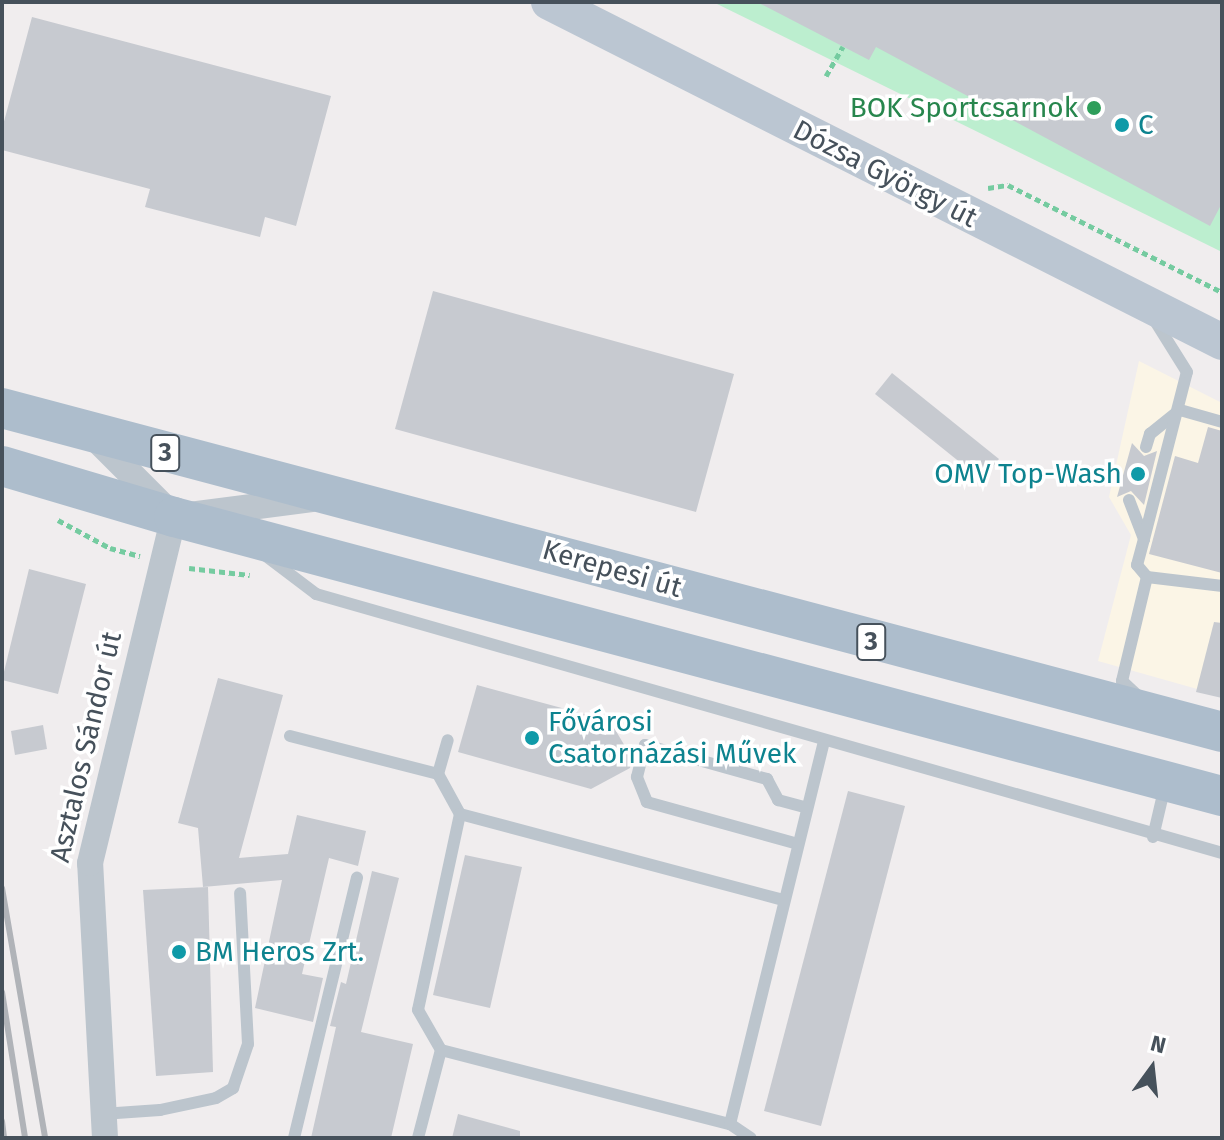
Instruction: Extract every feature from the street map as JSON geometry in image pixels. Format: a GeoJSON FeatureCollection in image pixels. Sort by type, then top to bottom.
{"type":"FeatureCollection","features":[{"type":"Feature","properties":{"kind":"main road","name":"Dózsa György út"},"geometry":{"type":"LineString","coordinates":[[549,2],[1147,308],[1222,342]]}},
{"type":"Feature","properties":{"kind":"main road","name":"Kerepesi út"},"geometry":{"type":"LineString","coordinates":[[2,408],[328,498],[1222,732]]}},
{"type":"Feature","properties":{"kind":"main road","name":"Kerepesi út"},"geometry":{"type":"LineString","coordinates":[[2,466],[174,517],[231,529],[1222,796]]}},
{"type":"Feature","properties":{"kind":"street"},"geometry":{"type":"LineString","coordinates":[[90,434],[174,517],[328,498]]}},
{"type":"Feature","properties":{"kind":"street","name":"Asztalos Sándor út"},"geometry":{"type":"LineString","coordinates":[[104,1126],[90,863],[174,517]]}},
{"type":"Feature","properties":{"kind":"lane"},"geometry":{"type":"LineString","coordinates":[[1147,308],[1187,372],[1180,410],[1137,565],[1147,577],[1222,586]]}},
{"type":"Feature","properties":{"kind":"lane"},"geometry":{"type":"LineString","coordinates":[[1180,410],[1222,422]]}},
{"type":"Feature","properties":{"kind":"lane"},"geometry":{"type":"LineString","coordinates":[[1146,447],[1150,434],[1180,410]]}},
{"type":"Feature","properties":{"kind":"lane"},"geometry":{"type":"LineString","coordinates":[[1129,500],[1144,539]]}},
{"type":"Feature","properties":{"kind":"lane","name":"Kerepesi út"},"geometry":{"type":"LineString","coordinates":[[231,529],[316,594],[1153,837],[1222,853]]}},
{"type":"Feature","properties":{"kind":"lane"},"geometry":{"type":"LineString","coordinates":[[1147,577],[1122,681],[1159,715]]}},
{"type":"Feature","properties":{"kind":"lane"},"geometry":{"type":"LineString","coordinates":[[290,736],[438,774]]}},
{"type":"Feature","properties":{"kind":"lane"},"geometry":{"type":"LineString","coordinates":[[418,1138],[441,1050],[418,1010],[460,814],[438,774],[448,740]]}},
{"type":"Feature","properties":{"kind":"lane"},"geometry":{"type":"LineString","coordinates":[[730,1124],[824,741]]}},
{"type":"Feature","properties":{"kind":"lane"},"geometry":{"type":"LineString","coordinates":[[798,844],[647,802],[637,777],[645,745],[767,779],[778,800],[807,808]]}},
{"type":"Feature","properties":{"kind":"lane"},"geometry":{"type":"LineString","coordinates":[[1153,837],[1166,782]]}},
{"type":"Feature","properties":{"kind":"lane"},"geometry":{"type":"LineString","coordinates":[[460,814],[784,900]]}},
{"type":"Feature","properties":{"kind":"lane"},"geometry":{"type":"LineString","coordinates":[[294,1138],[357,877]]}},
{"type":"Feature","properties":{"kind":"lane"},"geometry":{"type":"LineString","coordinates":[[104,1126],[216,1098],[233,1088],[248,1044],[240,893]]}},
{"type":"Feature","properties":{"kind":"lane"},"geometry":{"type":"LineString","coordinates":[[441,1050],[730,1124],[751,1138]]}},
{"type":"Feature","properties":{"kind":"path"},"geometry":{"type":"LineString","coordinates":[[826,76],[843,46]]}},
{"type":"Feature","properties":{"kind":"path"},"geometry":{"type":"LineString","coordinates":[[932,198],[1008,185],[1222,292]]}},
{"type":"Feature","properties":{"kind":"path"},"geometry":{"type":"LineString","coordinates":[[46,515],[110,548],[162,562],[255,576]]}},
{"type":"Feature","properties":{"kind":"shaded area"},"geometry":{"type":"Polygon","coordinates":[[[1139,361],[1222,403],[1222,696],[1098,661],[1131,535],[1109,497],[1139,361]]]}},
{"type":"Feature","properties":{"kind":"green space","name":"BOK Sportcsarnok"},"geometry":{"type":"Polygon","coordinates":[[[713,2],[1222,2],[1222,252],[713,2]]]}},
{"type":"Feature","properties":{"kind":"building","name":"BOK Sportcsarnok"},"geometry":{"type":"Polygon","coordinates":[[[757,2],[1222,2],[1222,203],[1210,226],[876,47],[869,60],[757,2]]]}},
{"type":"Feature","properties":{"kind":"building"},"geometry":{"type":"Polygon","coordinates":[[[32,17],[331,96],[296,226],[265,217],[260,237],[145,207],[150,189],[2,150],[2,129],[32,17]]]}},
{"type":"Feature","properties":{"kind":"building"},"geometry":{"type":"Polygon","coordinates":[[[433,291],[734,374],[696,512],[395,429],[433,291]]]}},
{"type":"Feature","properties":{"kind":"building"},"geometry":{"type":"Polygon","coordinates":[[[892,373],[999,459],[982,480],[875,394],[892,373]]]}},
{"type":"Feature","properties":{"kind":"building"},"geometry":{"type":"Polygon","coordinates":[[[1208,427],[1222,431],[1222,573],[1149,554],[1175,456],[1198,463],[1208,427]]]}},
{"type":"Feature","properties":{"kind":"building","name":"OMV Top-Wash"},"geometry":{"type":"Polygon","coordinates":[[[1132,443],[1144,456],[1157,451],[1144,505],[1131,491],[1117,497],[1132,443]]]}},
{"type":"Feature","properties":{"kind":"building"},"geometry":{"type":"Polygon","coordinates":[[[29,569],[86,584],[58,694],[2,680],[29,569]]]}},
{"type":"Feature","properties":{"kind":"building"},"geometry":{"type":"Polygon","coordinates":[[[1214,622],[1222,623],[1222,698],[1196,692],[1214,622]]]}},
{"type":"Feature","properties":{"kind":"building"},"geometry":{"type":"Polygon","coordinates":[[[218,678],[283,695],[239,858],[288,854],[297,815],[366,831],[358,866],[329,858],[302,974],[323,978],[313,1022],[255,1008],[282,880],[203,887],[198,828],[178,823],[218,678]]]}},
{"type":"Feature","properties":{"kind":"building","name":"Fővárosi Csatornázási Művek"},"geometry":{"type":"Polygon","coordinates":[[[477,685],[610,721],[632,758],[630,768],[591,789],[458,752],[477,685]]]}},
{"type":"Feature","properties":{"kind":"building"},"geometry":{"type":"Polygon","coordinates":[[[43,725],[47,749],[15,755],[11,731],[43,725]]]}},
{"type":"Feature","properties":{"kind":"building"},"geometry":{"type":"Polygon","coordinates":[[[848,791],[905,806],[821,1126],[764,1111],[848,791]]]}},
{"type":"Feature","properties":{"kind":"building"},"geometry":{"type":"Polygon","coordinates":[[[465,855],[522,867],[490,1008],[433,995],[465,855]]]}},
{"type":"Feature","properties":{"kind":"building"},"geometry":{"type":"Polygon","coordinates":[[[372,871],[399,878],[361,1032],[413,1044],[391,1138],[311,1138],[336,1027],[330,1026],[341,982],[346,984],[372,871]]]}},
{"type":"Feature","properties":{"kind":"building","name":"BM Heros Zrt."},"geometry":{"type":"Polygon","coordinates":[[[208,887],[213,1072],[156,1076],[143,890],[208,887]]]}},
{"type":"Feature","properties":{"kind":"building"},"geometry":{"type":"Polygon","coordinates":[[[458,1114],[520,1131],[520,1138],[452,1138],[458,1114]]]}},
{"type":"Feature","properties":{"kind":"railway"},"geometry":{"type":"LineString","coordinates":[[2,888],[45,1138]]}},
{"type":"Feature","properties":{"kind":"railway"},"geometry":{"type":"LineString","coordinates":[[2,992],[25,1138]]}},
{"type":"Feature","properties":{"kind":"railway"},"geometry":{"type":"LineString","coordinates":[[2,1121],[4,1138]]}},
{"type":"Feature","properties":{"kind":"place","name":"BOK Sportcsarnok"},"geometry":{"type":"Point","coordinates":[1094,108]}},
{"type":"Feature","properties":{"kind":"place","name":"C"},"geometry":{"type":"Point","coordinates":[1122,125]}},
{"type":"Feature","properties":{"kind":"place","name":"OMV Top-Wash"},"geometry":{"type":"Point","coordinates":[1138,474]}},
{"type":"Feature","properties":{"kind":"place","name":"Fővárosi Csatornázási Művek"},"geometry":{"type":"Point","coordinates":[532,738]}},
{"type":"Feature","properties":{"kind":"place","name":"BM Heros Zrt."},"geometry":{"type":"Point","coordinates":[179,952]}}]}
